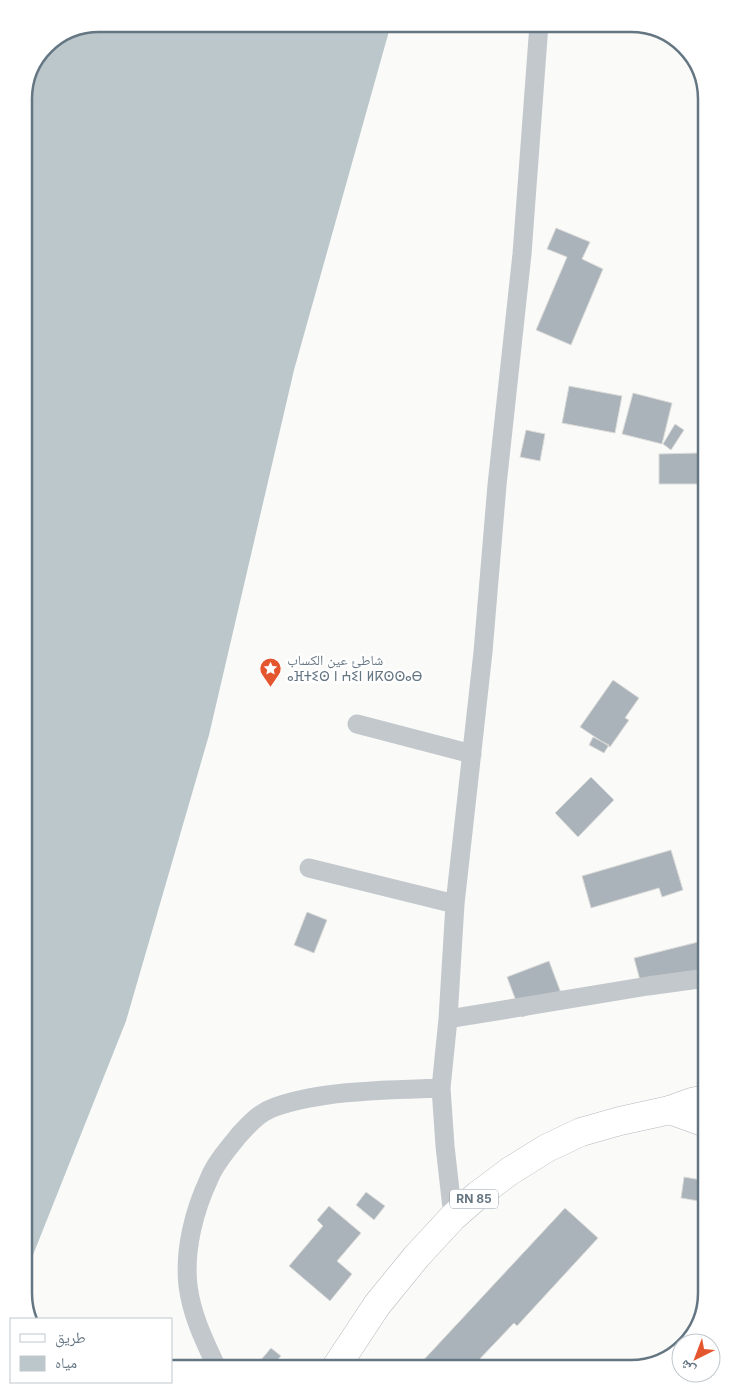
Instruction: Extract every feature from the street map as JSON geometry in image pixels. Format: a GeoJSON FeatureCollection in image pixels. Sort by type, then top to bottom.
{"type":"FeatureCollection","features":[{"type":"Feature","properties":{"kind":"main road","name":"RN 85"},"geometry":{"type":"LineString","coordinates":[[341,1360],[377,1305],[416,1257],[453,1216],[510,1171],[546,1148],[580,1132],[670,1110],[698,1101]]}},
{"type":"Feature","properties":{"kind":"main road"},"geometry":{"type":"LineString","coordinates":[[670,1110],[698,1120]]}},
{"type":"Feature","properties":{"kind":"street"},"geometry":{"type":"LineString","coordinates":[[453,1216],[441,1088],[448,1019],[455,904],[483,652],[497,485],[522,254],[538,33]]}},
{"type":"Feature","properties":{"kind":"street"},"geometry":{"type":"LineString","coordinates":[[357,724],[472,754]]}},
{"type":"Feature","properties":{"kind":"street"},"geometry":{"type":"LineString","coordinates":[[309,868],[455,904]]}},
{"type":"Feature","properties":{"kind":"street"},"geometry":{"type":"LineString","coordinates":[[448,1019],[698,979]]}},
{"type":"Feature","properties":{"kind":"street"},"geometry":{"type":"LineString","coordinates":[[213,1360],[195,1320],[188,1284],[189,1245],[197,1210],[209,1177],[232,1144],[252,1121],[273,1108],[318,1097],[441,1088]]}},
{"type":"Feature","properties":{"kind":"water"},"geometry":{"type":"Polygon","coordinates":[[[99,32],[389,33],[294,370],[209,735],[126,1021],[32,1257],[33,95],[35,82],[39,70],[55,49],[66,41],[99,32]]]}},
{"type":"Feature","properties":{"kind":"building"},"geometry":{"type":"Polygon","coordinates":[[[556,228],[590,242],[582,259],[603,269],[571,345],[536,330],[567,257],[547,249],[556,228]]]}},
{"type":"Feature","properties":{"kind":"building"},"geometry":{"type":"Polygon","coordinates":[[[569,386],[622,396],[615,433],[562,423],[569,386]]]}},
{"type":"Feature","properties":{"kind":"building"},"geometry":{"type":"Polygon","coordinates":[[[633,393],[672,403],[662,444],[622,434],[633,393]]]}},
{"type":"Feature","properties":{"kind":"building"},"geometry":{"type":"Polygon","coordinates":[[[675,424],[684,430],[671,450],[663,444],[675,424]]]}},
{"type":"Feature","properties":{"kind":"building"},"geometry":{"type":"Polygon","coordinates":[[[526,430],[545,434],[540,461],[520,457],[526,430]]]}},
{"type":"Feature","properties":{"kind":"building"},"geometry":{"type":"Polygon","coordinates":[[[698,453],[698,484],[659,484],[659,454],[698,453]]]}},
{"type":"Feature","properties":{"kind":"building"},"geometry":{"type":"Polygon","coordinates":[[[613,680],[639,698],[625,718],[629,720],[610,747],[580,727],[613,680]]]}},
{"type":"Feature","properties":{"kind":"building"},"geometry":{"type":"Polygon","coordinates":[[[593,737],[609,745],[604,753],[589,745],[593,737]]]}},
{"type":"Feature","properties":{"kind":"building"},"geometry":{"type":"Polygon","coordinates":[[[591,777],[614,800],[578,837],[555,813],[591,777]]]}},
{"type":"Feature","properties":{"kind":"building"},"geometry":{"type":"Polygon","coordinates":[[[671,850],[683,890],[662,897],[659,888],[591,908],[582,876],[671,850]]]}},
{"type":"Feature","properties":{"kind":"building"},"geometry":{"type":"Polygon","coordinates":[[[307,912],[327,920],[314,953],[294,945],[307,912]]]}},
{"type":"Feature","properties":{"kind":"building"},"geometry":{"type":"Polygon","coordinates":[[[698,942],[698,982],[644,995],[634,958],[698,942]]]}},
{"type":"Feature","properties":{"kind":"building"},"geometry":{"type":"Polygon","coordinates":[[[549,961],[564,1001],[522,1017],[507,977],[549,961]]]}},
{"type":"Feature","properties":{"kind":"building"},"geometry":{"type":"Polygon","coordinates":[[[684,1177],[698,1179],[698,1201],[681,1198],[684,1177]]]}},
{"type":"Feature","properties":{"kind":"building"},"geometry":{"type":"Polygon","coordinates":[[[366,1192],[385,1206],[374,1220],[356,1205],[366,1192]]]}},
{"type":"Feature","properties":{"kind":"building"},"geometry":{"type":"Polygon","coordinates":[[[329,1206],[361,1233],[337,1261],[352,1274],[330,1301],[289,1266],[323,1226],[317,1220],[329,1206]]]}},
{"type":"Feature","properties":{"kind":"building"},"geometry":{"type":"Polygon","coordinates":[[[565,1208],[598,1238],[517,1326],[514,1323],[479,1360],[424,1360],[565,1208]]]}},
{"type":"Feature","properties":{"kind":"building"},"geometry":{"type":"Polygon","coordinates":[[[271,1348],[281,1356],[277,1360],[261,1360],[271,1348]]]}},
{"type":"Feature","properties":{"kind":"place","name":"شاطئ عين الكساب ⴰⴼⵜⵉⵙ ⵏ ⵄⵉⵏ ⵍⴽⵙⵙⴰⴱ"},"geometry":{"type":"Point","coordinates":[271,687]}}]}
